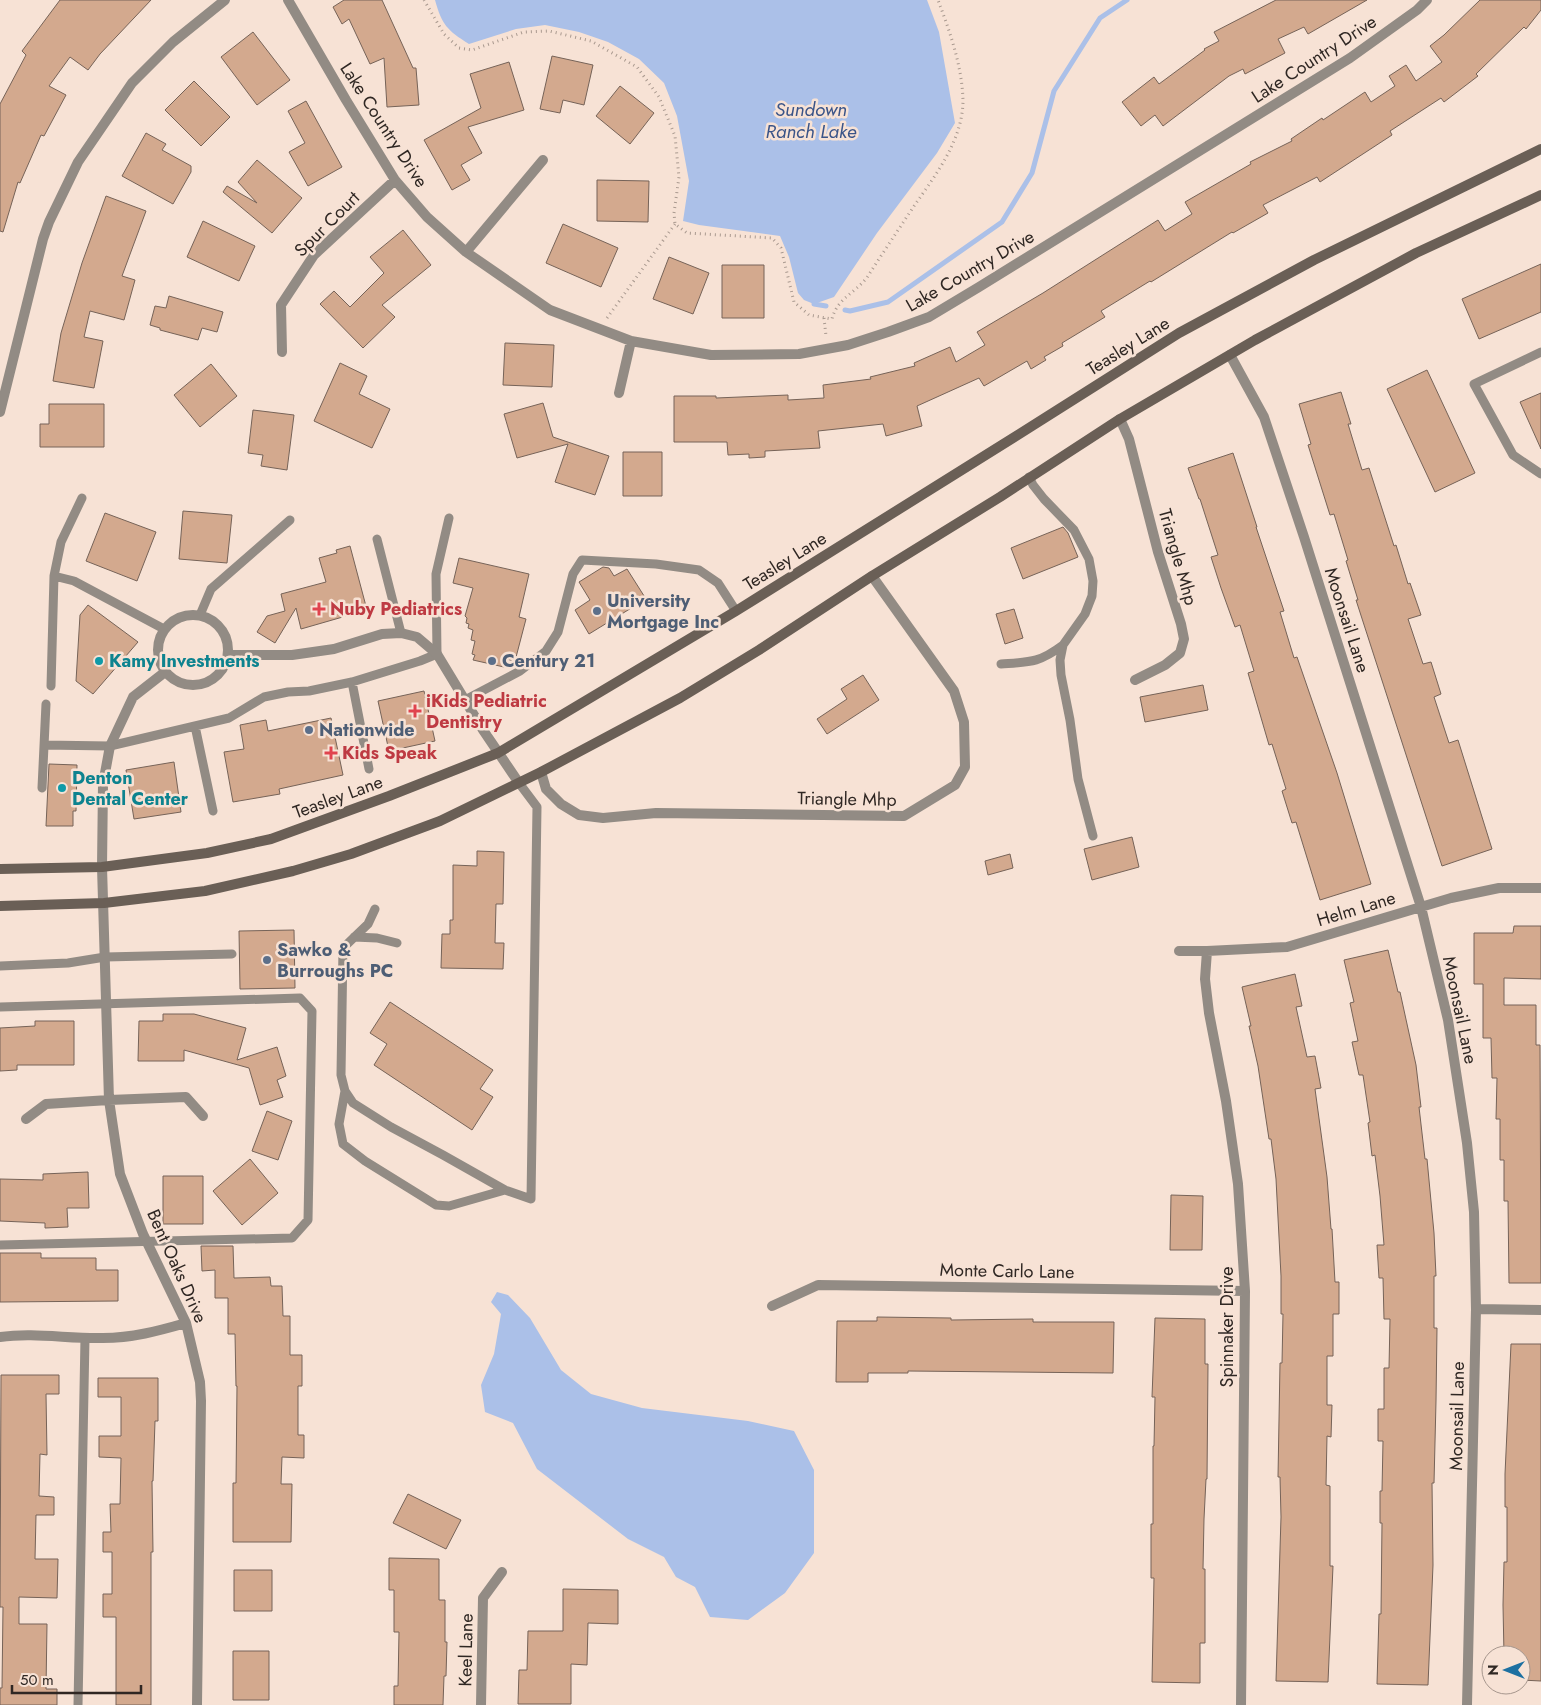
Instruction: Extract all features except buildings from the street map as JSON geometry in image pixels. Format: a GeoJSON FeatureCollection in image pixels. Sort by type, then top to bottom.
{"type":"FeatureCollection","features":[{"type":"Feature","properties":{"kind":"main road","name":"Teasley Lane"},"geometry":{"type":"LineString","coordinates":[[0,869],[102,867],[207,853],[271,840],[498,753],[736,611],[1179,333],[1314,260],[1541,149]]}},
{"type":"Feature","properties":{"kind":"main road"},"geometry":{"type":"LineString","coordinates":[[0,906],[104,903],[205,891],[293,871],[351,854],[440,821],[519,784],[680,698],[759,650],[1120,419],[1263,335],[1416,253],[1541,195]]}},
{"type":"Feature","properties":{"kind":"street"},"geometry":{"type":"LineString","coordinates":[[0,412],[43,240],[49,222],[78,162],[132,83],[173,42],[225,0]]}},
{"type":"Feature","properties":{"kind":"street","name":"Lake Country Drive"},"geometry":{"type":"LineString","coordinates":[[288,0],[346,100],[396,180],[427,217],[466,252],[550,310],[630,341],[711,355],[799,354],[828,349],[848,345],[929,317],[1350,58],[1417,10],[1427,0]]}},
{"type":"Feature","properties":{"kind":"street"},"geometry":{"type":"LineString","coordinates":[[466,252],[543,160]]}},
{"type":"Feature","properties":{"kind":"street","name":"Spur Court"},"geometry":{"type":"LineString","coordinates":[[282,352],[281,305],[314,255],[396,180]]}},
{"type":"Feature","properties":{"kind":"street"},"geometry":{"type":"LineString","coordinates":[[619,393],[630,341]]}},
{"type":"Feature","properties":{"kind":"street","name":"Moonsail Lane"},"geometry":{"type":"LineString","coordinates":[[1230,355],[1264,418],[1421,907],[1448,1020],[1467,1143],[1474,1212],[1476,1309],[1467,1705]]}},
{"type":"Feature","properties":{"kind":"street","name":"Triangle Mhp"},"geometry":{"type":"LineString","coordinates":[[1120,419],[1129,439],[1158,552],[1184,639],[1180,653],[1165,665],[1134,680]]}},
{"type":"Feature","properties":{"kind":"street","name":"Triangle Mhp"},"geometry":{"type":"LineString","coordinates":[[541,772],[546,788],[561,804],[578,815],[602,818],[656,813],[904,816],[955,785],[965,767],[964,722],[954,692],[872,576]]}},
{"type":"Feature","properties":{"kind":"street"},"geometry":{"type":"LineString","coordinates":[[190,614],[200,615],[215,621],[223,630],[228,642],[229,655],[221,672],[211,681],[199,685],[186,685],[174,680],[165,672],[160,663],[158,644],[164,629],[173,621],[190,614]]}},
{"type":"Feature","properties":{"kind":"street"},"geometry":{"type":"LineString","coordinates":[[229,655],[292,655],[334,649],[382,634],[401,633],[417,637],[437,654],[519,784]]}},
{"type":"Feature","properties":{"kind":"street","name":"Bent Oaks Drive"},"geometry":{"type":"LineString","coordinates":[[165,672],[133,697],[110,746],[103,784],[102,867],[109,1100],[120,1174],[146,1240],[186,1323],[200,1382],[198,1705]]}},
{"type":"Feature","properties":{"kind":"street","name":"Helm Lane"},"geometry":{"type":"LineString","coordinates":[[1179,951],[1287,947],[1451,898],[1499,888],[1541,888]]}},
{"type":"Feature","properties":{"kind":"street","name":"Spinnaker Drive"},"geometry":{"type":"LineString","coordinates":[[1207,951],[1205,980],[1209,1013],[1226,1100],[1238,1184],[1245,1291],[1241,1705]]}},
{"type":"Feature","properties":{"kind":"street"},"geometry":{"type":"LineString","coordinates":[[26,1119],[46,1104],[186,1097],[203,1116]]}},
{"type":"Feature","properties":{"kind":"street","name":"Monte Carlo Lane"},"geometry":{"type":"LineString","coordinates":[[772,1306],[818,1285],[1245,1291]]}},
{"type":"Feature","properties":{"kind":"street"},"geometry":{"type":"LineString","coordinates":[[1476,1309],[1541,1310]]}},
{"type":"Feature","properties":{"kind":"street"},"geometry":{"type":"LineString","coordinates":[[0,1337],[14,1335],[85,1338],[123,1337],[143,1335],[186,1323]]}},
{"type":"Feature","properties":{"kind":"street","name":"Keel Lane"},"geometry":{"type":"LineString","coordinates":[[481,1705],[483,1598],[502,1572]]}},
{"type":"Feature","properties":{"kind":"lane"},"geometry":{"type":"LineString","coordinates":[[1541,352],[1474,384],[1513,455],[1541,474]]}},
{"type":"Feature","properties":{"kind":"lane"},"geometry":{"type":"LineString","coordinates":[[1029,476],[1033,485],[1044,499],[1074,530],[1089,559],[1093,581],[1092,596],[1085,614],[1064,645],[1060,660],[1078,779],[1093,836]]}},
{"type":"Feature","properties":{"kind":"lane"},"geometry":{"type":"LineString","coordinates":[[51,686],[54,576],[61,542],[82,498]]}},
{"type":"Feature","properties":{"kind":"lane"},"geometry":{"type":"LineString","coordinates":[[44,745],[110,746],[229,718],[264,697],[288,692],[309,691],[352,682],[437,654],[436,574],[450,518]]}},
{"type":"Feature","properties":{"kind":"lane"},"geometry":{"type":"LineString","coordinates":[[200,615],[211,589],[290,520]]}},
{"type":"Feature","properties":{"kind":"lane"},"geometry":{"type":"LineString","coordinates":[[377,538],[401,633]]}},
{"type":"Feature","properties":{"kind":"lane"},"geometry":{"type":"LineString","coordinates":[[465,700],[520,671],[546,651],[558,632],[573,574],[582,560],[656,564],[699,570],[718,583],[736,611]]}},
{"type":"Feature","properties":{"kind":"lane"},"geometry":{"type":"LineString","coordinates":[[54,576],[74,581],[164,629]]}},
{"type":"Feature","properties":{"kind":"lane"},"geometry":{"type":"LineString","coordinates":[[1001,664],[1033,662],[1051,654],[1064,645]]}},
{"type":"Feature","properties":{"kind":"lane"},"geometry":{"type":"LineString","coordinates":[[352,682],[369,769]]}},
{"type":"Feature","properties":{"kind":"lane"},"geometry":{"type":"LineString","coordinates":[[42,788],[46,704]]}},
{"type":"Feature","properties":{"kind":"lane"},"geometry":{"type":"LineString","coordinates":[[195,726],[213,811]]}},
{"type":"Feature","properties":{"kind":"lane"},"geometry":{"type":"LineString","coordinates":[[345,1091],[354,1103],[391,1127],[444,1154],[505,1190],[530,1199],[537,807],[519,784]]}},
{"type":"Feature","properties":{"kind":"lane"},"geometry":{"type":"LineString","coordinates":[[376,909],[368,924],[343,948],[341,1075],[345,1091],[340,1124],[343,1144],[365,1160],[436,1204],[450,1206],[505,1190]]}},
{"type":"Feature","properties":{"kind":"lane"},"geometry":{"type":"LineString","coordinates":[[354,938],[377,938],[397,944]]}},
{"type":"Feature","properties":{"kind":"lane"},"geometry":{"type":"LineString","coordinates":[[0,966],[68,963],[105,957],[232,954]]}},
{"type":"Feature","properties":{"kind":"lane"},"geometry":{"type":"LineString","coordinates":[[0,1007],[300,998],[312,1011],[308,1220],[292,1238],[0,1245]]}},
{"type":"Feature","properties":{"kind":"lane"},"geometry":{"type":"LineString","coordinates":[[78,1705],[85,1338]]}},
{"type":"Feature","properties":{"kind":"path"},"geometry":{"type":"LineString","coordinates":[[424,0],[444,34],[459,48],[472,50],[524,32],[549,31],[590,41],[637,67],[659,97],[675,136],[679,177],[674,213],[675,224],[607,318]]}},
{"type":"Feature","properties":{"kind":"path"},"geometry":{"type":"LineString","coordinates":[[675,224],[687,232],[772,238],[781,248],[794,302],[809,315],[832,320],[834,309],[865,280],[945,160],[959,128],[963,100],[958,67],[951,36],[938,0]]}},
{"type":"Feature","properties":{"kind":"path"},"geometry":{"type":"LineString","coordinates":[[824,318],[828,349]]}},
{"type":"Feature","properties":{"kind":"water","name":"Sundown Ranch Lake"},"geometry":{"type":"Polygon","coordinates":[[[435,0],[927,0],[939,32],[955,123],[937,153],[877,233],[834,297],[814,304],[804,300],[798,293],[789,257],[780,236],[699,225],[683,221],[689,181],[677,116],[664,83],[639,59],[608,42],[579,32],[545,25],[516,29],[469,44],[455,35],[446,26],[435,0]]]}},
{"type":"Feature","properties":{"kind":"water"},"geometry":{"type":"Polygon","coordinates":[[[497,1292],[508,1295],[530,1318],[561,1370],[591,1394],[642,1408],[748,1421],[794,1431],[814,1470],[814,1553],[785,1593],[748,1620],[710,1617],[695,1587],[676,1577],[664,1557],[628,1539],[537,1469],[513,1423],[485,1412],[481,1385],[494,1354],[501,1314],[491,1302],[497,1292]]]}},
{"type":"Feature","properties":{"kind":"waterway"},"geometry":{"type":"LineString","coordinates":[[845,310],[850,311],[888,302],[1002,222],[1032,173],[1054,91],[1100,18],[1127,0]]}},
{"type":"Feature","properties":{"kind":"waterway"},"geometry":{"type":"LineString","coordinates":[[814,304],[826,306]]}},
{"type":"Feature","properties":{"kind":"place","name":"Nuby Pediatrics"},"geometry":{"type":"Point","coordinates":[319,609]}},
{"type":"Feature","properties":{"kind":"place","name":"University Mortgage Inc"},"geometry":{"type":"Point","coordinates":[597,611]}},
{"type":"Feature","properties":{"kind":"place","name":"Kamy Investments"},"geometry":{"type":"Point","coordinates":[99,661]}},
{"type":"Feature","properties":{"kind":"place","name":"Century 21"},"geometry":{"type":"Point","coordinates":[492,661]}},
{"type":"Feature","properties":{"kind":"place","name":"iKids Pediatric Dentistry"},"geometry":{"type":"Point","coordinates":[415,711]}},
{"type":"Feature","properties":{"kind":"place","name":"Nationwide"},"geometry":{"type":"Point","coordinates":[309,730]}},
{"type":"Feature","properties":{"kind":"place","name":"Kids Speak"},"geometry":{"type":"Point","coordinates":[331,753]}},
{"type":"Feature","properties":{"kind":"place","name":"Denton Dental Center"},"geometry":{"type":"Point","coordinates":[62,788]}},
{"type":"Feature","properties":{"kind":"place","name":"Sawko & Burroughs PC"},"geometry":{"type":"Point","coordinates":[267,960]}}]}
